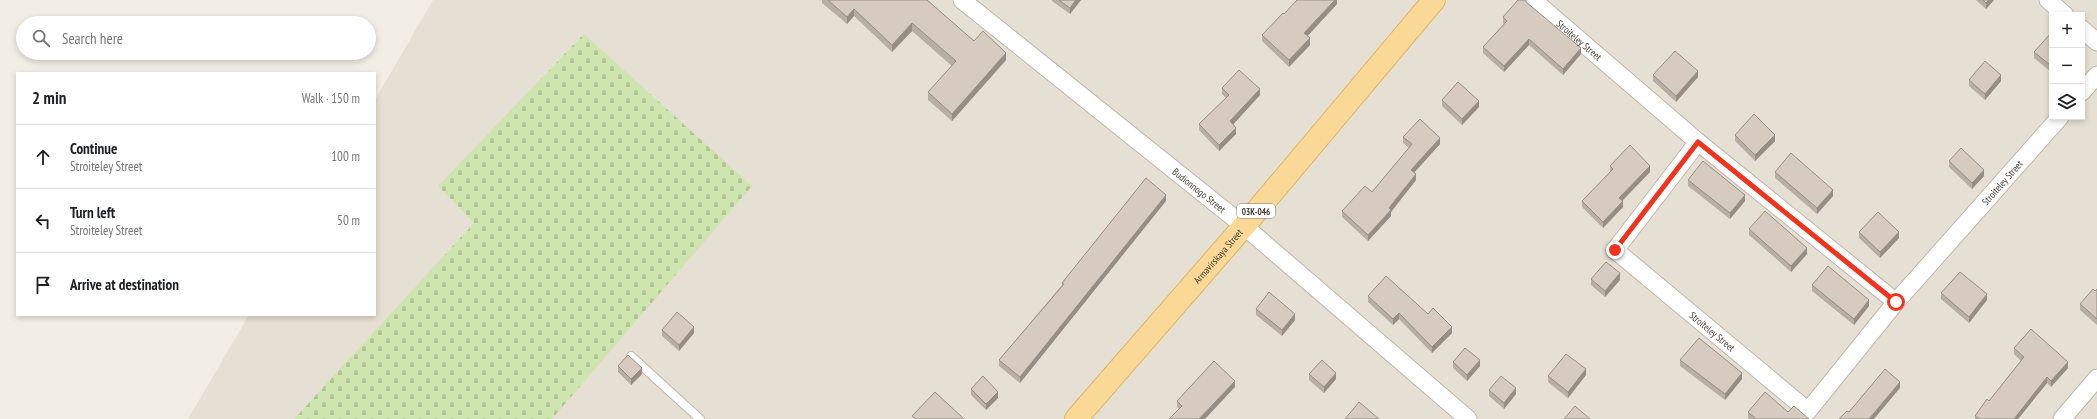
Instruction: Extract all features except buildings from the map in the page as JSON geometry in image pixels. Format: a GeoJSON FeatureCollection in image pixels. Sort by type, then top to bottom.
{"type":"FeatureCollection","features":[{"type":"Feature","properties":{"kind":"main road","name":"Armavirskaya Street"},"geometry":{"type":"LineString","coordinates":[[1076,419],[1244,226],[1434,0]]}},
{"type":"Feature","properties":{"kind":"street","name":"Budionnogo Street"},"geometry":{"type":"LineString","coordinates":[[962,0],[981,6],[1244,226],[1468,419]]}},
{"type":"Feature","properties":{"kind":"street","name":"Stroiteley Street"},"geometry":{"type":"LineString","coordinates":[[1533,0],[1698,142],[1896,302]]}},
{"type":"Feature","properties":{"kind":"street"},"geometry":{"type":"LineString","coordinates":[[2048,0],[2062,12]]}},
{"type":"Feature","properties":{"kind":"street"},"geometry":{"type":"LineString","coordinates":[[2085,32],[2097,42]]}},
{"type":"Feature","properties":{"kind":"street"},"geometry":{"type":"LineString","coordinates":[[2085,89],[2097,75]]}},
{"type":"Feature","properties":{"kind":"street","name":"Stroiteley Street"},"geometry":{"type":"LineString","coordinates":[[1698,142],[1615,250],[1808,411],[1896,302],[2057,120]]}},
{"type":"Feature","properties":{"kind":"street"},"geometry":{"type":"LineString","coordinates":[[2062,419],[2097,378]]}},
{"type":"Feature","properties":{"kind":"lane"},"geometry":{"type":"LineString","coordinates":[[631,356],[700,419]]}},
{"type":"Feature","properties":{"kind":"shaded area"},"geometry":{"type":"Polygon","coordinates":[[[433,0],[2097,0],[2097,419],[188,419],[248,316],[376,316],[376,98],[433,0]]]}},
{"type":"Feature","properties":{"kind":"green space"},"geometry":{"type":"Polygon","coordinates":[[[584,34],[752,186],[552,419],[294,419],[474,223],[438,186],[584,34]]]}},
{"type":"Feature","properties":{"kind":"route"},"geometry":{"type":"LineString","coordinates":[[1615,250],[1698,142],[1896,302]]}}]}
